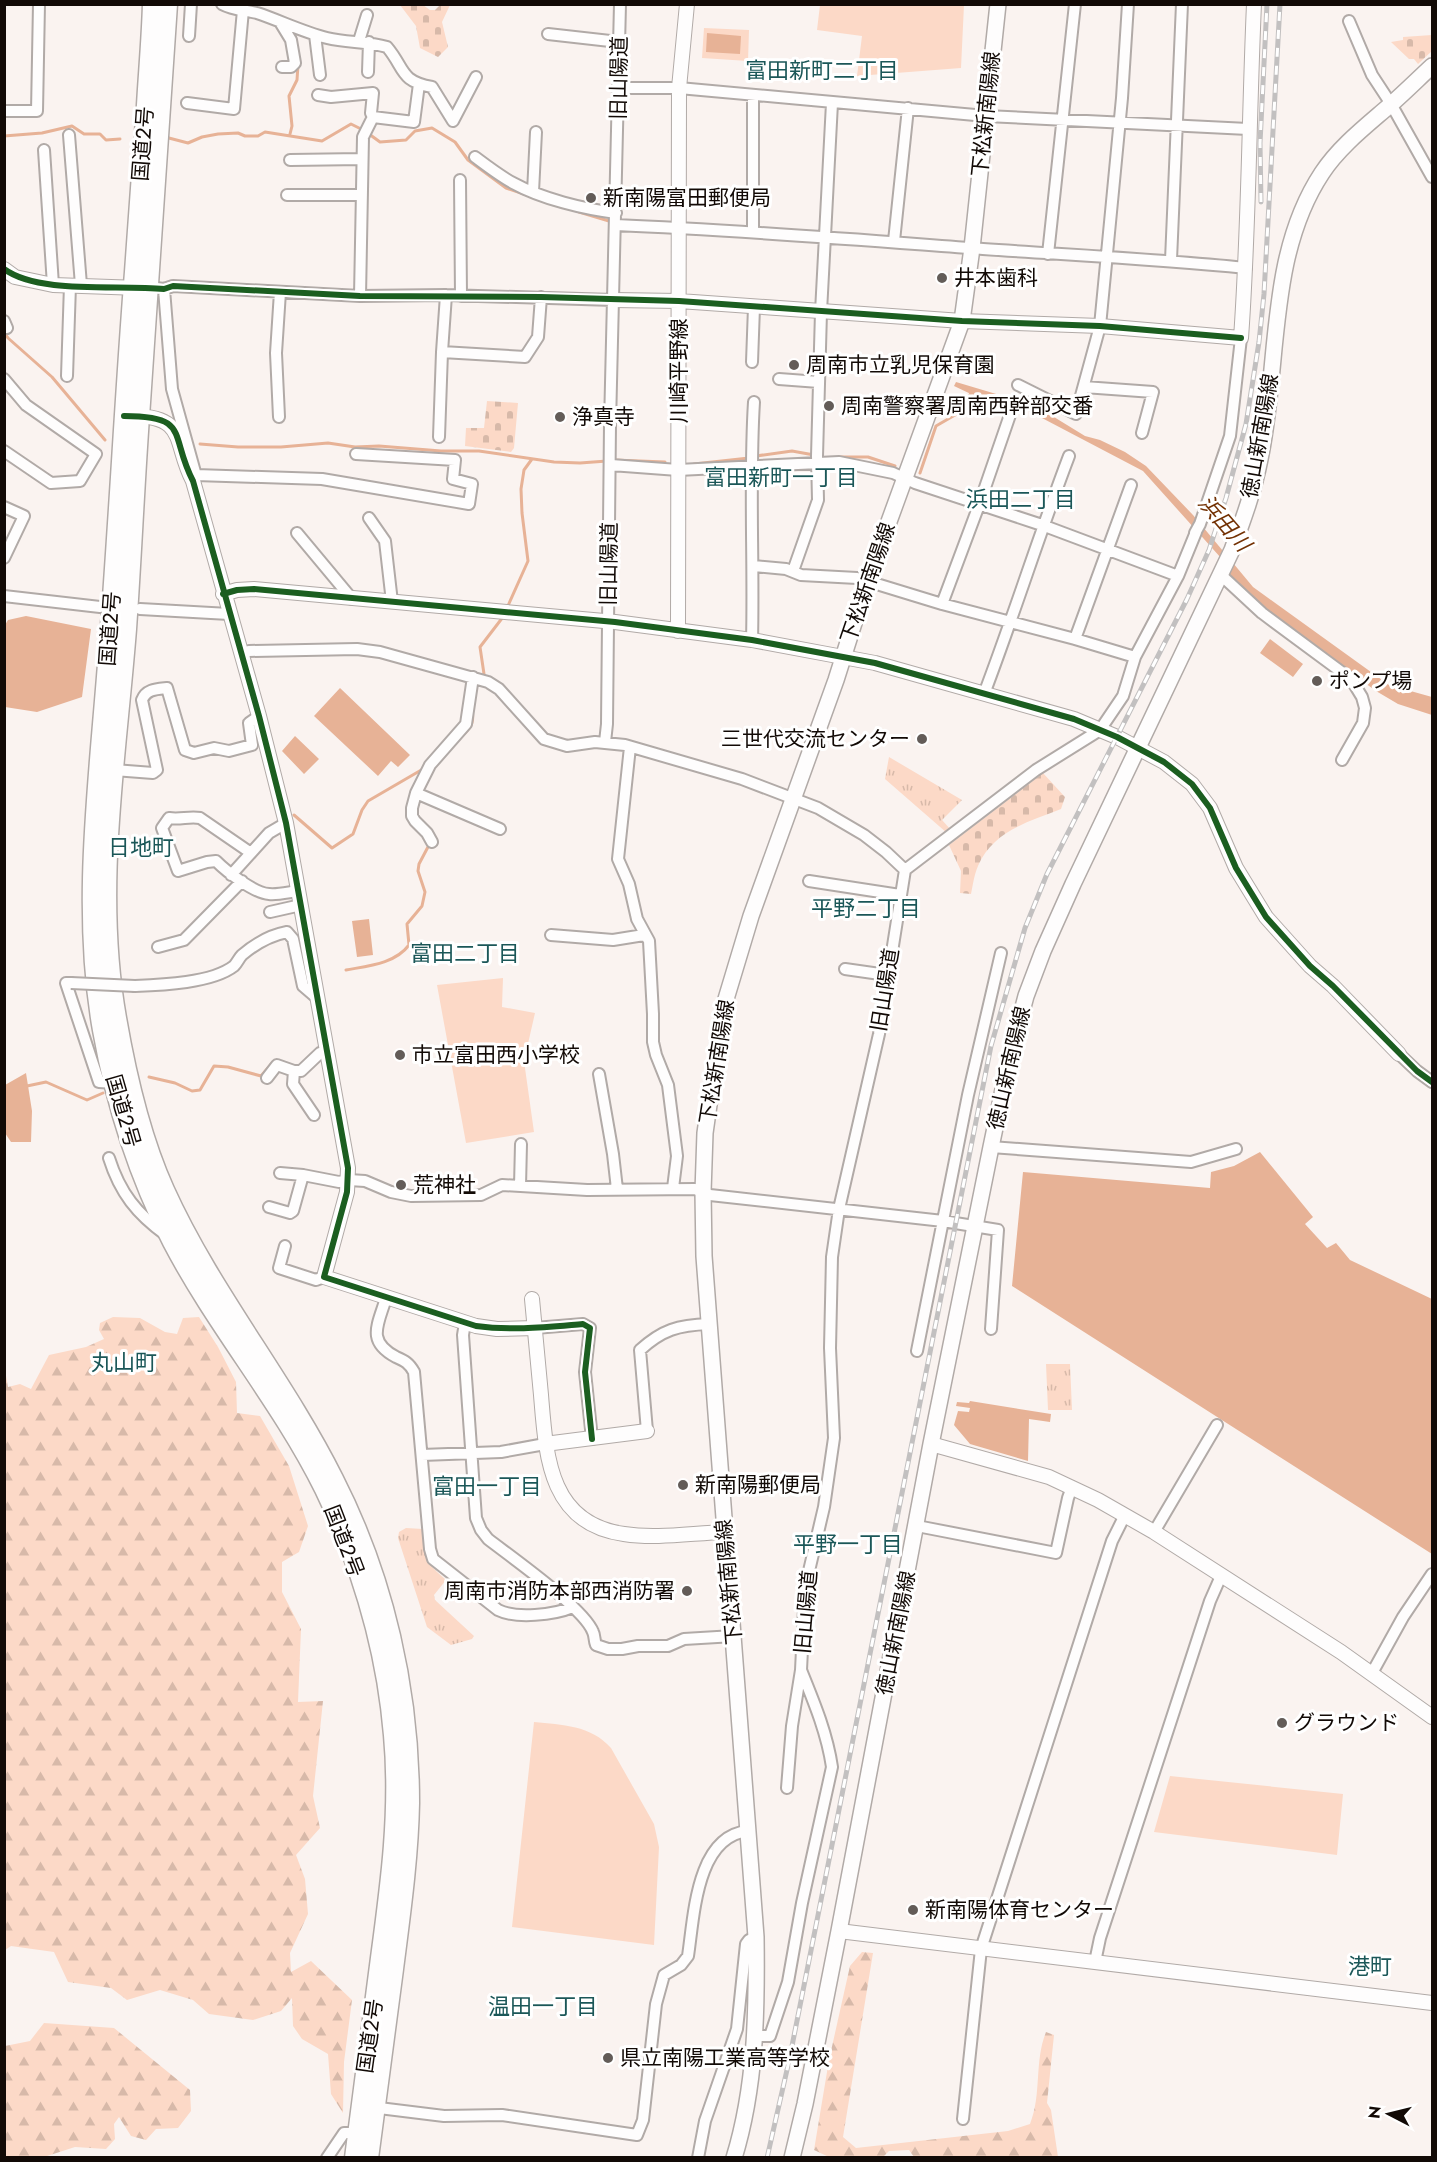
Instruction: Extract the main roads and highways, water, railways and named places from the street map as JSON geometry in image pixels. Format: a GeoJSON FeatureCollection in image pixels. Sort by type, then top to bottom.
{"type":"FeatureCollection","features":[{"type":"Feature","properties":{"kind":"highway","name":"国道2号"},"geometry":{"type":"LineString","coordinates":[[148,288],[152,4]]}},
{"type":"Feature","properties":{"kind":"highway","name":"国道2号"},"geometry":{"type":"LineString","coordinates":[[168,4],[148,288],[132,416],[95,821],[91,897],[94,970],[102,1028],[130,1141],[171,1239],[218,1317],[293,1431],[325,1492],[353,1556],[379,1648],[393,1737],[395,1804],[391,1875],[368,2106],[369,2157]]}},
{"type":"Feature","properties":{"kind":"highway","name":"国道2号"},"geometry":{"type":"LineString","coordinates":[[132,416],[127,632],[114,770],[107,896],[109,958],[117,1018],[147,1141],[163,1187],[203,1264],[304,1424],[336,1482],[365,1550],[390,1624],[400,1676],[407,1735],[410,1803],[406,1866],[368,2106],[357,2133],[354,2157]]}},
{"type":"Feature","properties":{"kind":"main road","name":"下松新南陽線"},"geometry":{"type":"LineString","coordinates":[[734,2157],[748,2096],[755,2036],[756,1937],[704,1256],[705,1133],[726,999],[751,916],[844,657],[867,582],[962,321],[998,4]]}},
{"type":"Feature","properties":{"kind":"main road","name":"徳山新南陽線"},"geometry":{"type":"LineString","coordinates":[[792,2157],[805,2104],[931,1444],[991,1147],[1010,1056],[1032,978],[1073,884],[1224,567],[1247,509],[1260,459],[1284,270],[1292,233],[1304,205],[1323,172],[1346,145],[1432,66]]}},
{"type":"Feature","properties":{"kind":"waterway"},"geometry":{"type":"LineString","coordinates":[[240,4],[256,8]]}},
{"type":"Feature","properties":{"kind":"waterway"},"geometry":{"type":"LineString","coordinates":[[290,134],[292,126],[289,96],[297,80],[298,65]]}},
{"type":"Feature","properties":{"kind":"waterway"},"geometry":{"type":"LineString","coordinates":[[165,137],[188,143],[218,134],[238,133],[245,136],[258,136],[265,132],[322,141],[351,124],[363,130]]}},
{"type":"Feature","properties":{"kind":"waterway"},"geometry":{"type":"LineString","coordinates":[[4,136],[42,133],[72,126],[84,134],[100,134],[106,140],[120,139]]}},
{"type":"Feature","properties":{"kind":"waterway"},"geometry":{"type":"LineString","coordinates":[[369,134],[380,142],[406,140],[415,131],[432,128],[455,142],[468,160],[506,188],[527,195]]}},
{"type":"Feature","properties":{"kind":"waterway"},"geometry":{"type":"LineString","coordinates":[[579,212],[609,221]]}},
{"type":"Feature","properties":{"kind":"waterway"},"geometry":{"type":"LineString","coordinates":[[4,332],[52,377],[105,440]]}},
{"type":"Feature","properties":{"kind":"waterway"},"geometry":{"type":"LineString","coordinates":[[920,473],[936,426],[955,415],[972,392]]}},
{"type":"Feature","properties":{"kind":"waterway"},"geometry":{"type":"LineString","coordinates":[[200,444],[281,447],[328,443],[355,447],[479,451],[554,462],[607,461]]}},
{"type":"Feature","properties":{"kind":"waterway"},"geometry":{"type":"LineString","coordinates":[[756,456],[792,451],[814,455]]}},
{"type":"Feature","properties":{"kind":"waterway"},"geometry":{"type":"LineString","coordinates":[[839,457],[868,457],[895,466]]}},
{"type":"Feature","properties":{"kind":"waterway"},"geometry":{"type":"LineString","coordinates":[[694,464],[749,458]]}},
{"type":"Feature","properties":{"kind":"waterway"},"geometry":{"type":"LineString","coordinates":[[507,608],[528,561],[521,489],[524,470],[532,459]]}},
{"type":"Feature","properties":{"kind":"waterway"},"geometry":{"type":"LineString","coordinates":[[614,460],[665,462]]}},
{"type":"Feature","properties":{"kind":"waterway"},"geometry":{"type":"LineString","coordinates":[[482,677],[484,674],[480,647],[503,617]]}},
{"type":"Feature","properties":{"kind":"waterway"},"geometry":{"type":"LineString","coordinates":[[465,733],[472,723],[472,710]]}},
{"type":"Feature","properties":{"kind":"waterway"},"geometry":{"type":"LineString","coordinates":[[294,815],[332,848],[353,834],[368,801],[423,769]]}},
{"type":"Feature","properties":{"kind":"waterway"},"geometry":{"type":"LineString","coordinates":[[346,970],[388,960],[409,945],[407,924],[422,906],[425,892],[418,871],[419,864],[429,845]]}},
{"type":"Feature","properties":{"kind":"waterway"},"geometry":{"type":"LineString","coordinates":[[149,1077],[175,1083],[192,1091],[200,1090],[214,1066],[228,1067],[261,1076],[273,1062]]}},
{"type":"Feature","properties":{"kind":"waterway"},"geometry":{"type":"LineString","coordinates":[[27,1086],[46,1082],[87,1100],[103,1093]]}},
{"type":"Feature","properties":{"kind":"railway"},"geometry":{"type":"LineString","coordinates":[[1261,202],[1260,143],[1267,4]]}},
{"type":"Feature","properties":{"kind":"railway"},"geometry":{"type":"LineString","coordinates":[[767,2158],[789,2061],[991,1046],[1025,928],[1047,874],[1187,599],[1209,550],[1246,424],[1264,294],[1280,4]]}},
{"type":"Feature","properties":{"kind":"place","name":"新南陽富田郵便局"},"geometry":{"type":"Point","coordinates":[591,198]}},
{"type":"Feature","properties":{"kind":"place","name":"井本歯科"},"geometry":{"type":"Point","coordinates":[942,278]}},
{"type":"Feature","properties":{"kind":"place","name":"周南市立乳児保育園"},"geometry":{"type":"Point","coordinates":[794,365]}},
{"type":"Feature","properties":{"kind":"place","name":"周南警察署周南西幹部交番"},"geometry":{"type":"Point","coordinates":[829,406]}},
{"type":"Feature","properties":{"kind":"place","name":"浄真寺"},"geometry":{"type":"Point","coordinates":[560,417]}},
{"type":"Feature","properties":{"kind":"place","name":"ポンプ場"},"geometry":{"type":"Point","coordinates":[1317,681]}},
{"type":"Feature","properties":{"kind":"place","name":"三世代交流センター"},"geometry":{"type":"Point","coordinates":[922,739]}},
{"type":"Feature","properties":{"kind":"place","name":"市立富田西小学校"},"geometry":{"type":"Point","coordinates":[400,1055]}},
{"type":"Feature","properties":{"kind":"place","name":"荒神社"},"geometry":{"type":"Point","coordinates":[401,1185]}},
{"type":"Feature","properties":{"kind":"place","name":"新南陽郵便局"},"geometry":{"type":"Point","coordinates":[683,1485]}},
{"type":"Feature","properties":{"kind":"place","name":"周南市消防本部西消防署"},"geometry":{"type":"Point","coordinates":[687,1591]}},
{"type":"Feature","properties":{"kind":"place","name":"グラウンド"},"geometry":{"type":"Point","coordinates":[1282,1723]}},
{"type":"Feature","properties":{"kind":"place","name":"新南陽体育センター"},"geometry":{"type":"Point","coordinates":[913,1910]}},
{"type":"Feature","properties":{"kind":"place","name":"県立南陽工業高等学校"},"geometry":{"type":"Point","coordinates":[608,2058]}},
{"type":"Feature","properties":{"kind":"district","name":"富田新町二丁目"},"geometry":{"type":"Point","coordinates":[822,70]}},
{"type":"Feature","properties":{"kind":"district","name":"富田新町一丁目"},"geometry":{"type":"Point","coordinates":[781,477]}},
{"type":"Feature","properties":{"kind":"district","name":"浜田二丁目"},"geometry":{"type":"Point","coordinates":[1021,499]}},
{"type":"Feature","properties":{"kind":"district","name":"日地町"},"geometry":{"type":"Point","coordinates":[141,847]}},
{"type":"Feature","properties":{"kind":"district","name":"平野二丁目"},"geometry":{"type":"Point","coordinates":[866,908]}},
{"type":"Feature","properties":{"kind":"district","name":"富田二丁目"},"geometry":{"type":"Point","coordinates":[465,953]}},
{"type":"Feature","properties":{"kind":"district","name":"丸山町"},"geometry":{"type":"Point","coordinates":[124,1362]}},
{"type":"Feature","properties":{"kind":"district","name":"富田一丁目"},"geometry":{"type":"Point","coordinates":[487,1486]}},
{"type":"Feature","properties":{"kind":"district","name":"平野一丁目"},"geometry":{"type":"Point","coordinates":[848,1544]}},
{"type":"Feature","properties":{"kind":"district","name":"港町"},"geometry":{"type":"Point","coordinates":[1370,1966]}},
{"type":"Feature","properties":{"kind":"district","name":"温田一丁目"},"geometry":{"type":"Point","coordinates":[543,2006]}},
{"type":"Feature","properties":{"kind":"water label","name":"浜田川"},"geometry":{"type":"Point","coordinates":[1225,523]}}]}
